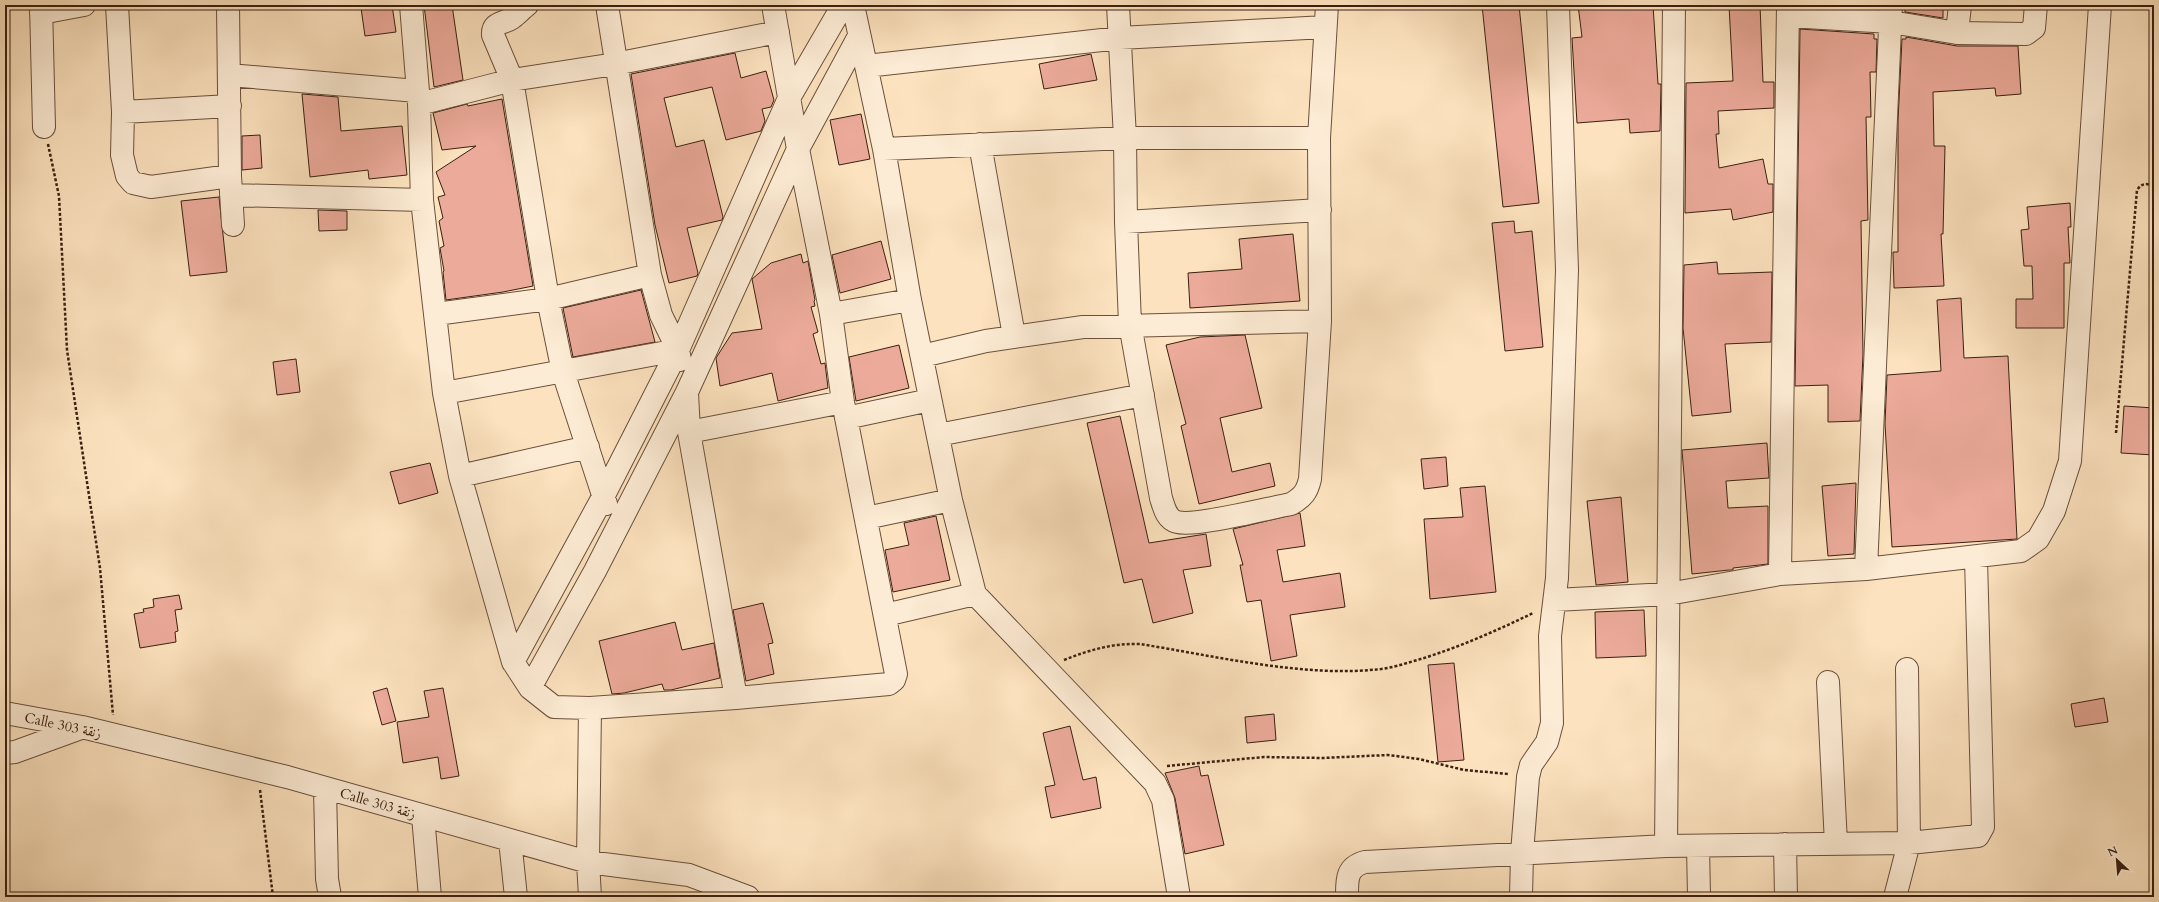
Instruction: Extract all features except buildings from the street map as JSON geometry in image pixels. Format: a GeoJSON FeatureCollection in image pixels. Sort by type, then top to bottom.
{"type":"FeatureCollection","features":[{"type":"Feature","properties":{"kind":"street"},"geometry":{"type":"LineString","coordinates":[[44,127],[41,9],[84,5]]}},
{"type":"Feature","properties":{"kind":"street"},"geometry":{"type":"LineString","coordinates":[[117,5],[123,112],[123,162],[127,176],[134,183],[151,187],[230,185],[422,200]]}},
{"type":"Feature","properties":{"kind":"street"},"geometry":{"type":"LineString","coordinates":[[228,5],[230,185],[233,225]]}},
{"type":"Feature","properties":{"kind":"street"},"geometry":{"type":"LineString","coordinates":[[411,5],[418,98],[422,200],[444,393],[460,476],[513,662],[530,688],[554,707],[590,708],[736,698],[888,684],[894,680],[896,674],[844,410],[832,314],[798,149],[773,5]]}},
{"type":"Feature","properties":{"kind":"street"},"geometry":{"type":"LineString","coordinates":[[526,5],[511,19],[497,24],[493,28],[495,42],[512,80],[548,299],[563,372],[603,497],[617,529]]}},
{"type":"Feature","properties":{"kind":"street"},"geometry":{"type":"LineString","coordinates":[[607,5],[615,64],[650,275],[661,315],[678,350],[687,392],[689,432],[736,698]]}},
{"type":"Feature","properties":{"kind":"street"},"geometry":{"type":"LineString","coordinates":[[513,662],[603,497],[678,350],[789,98],[843,5]]}},
{"type":"Feature","properties":{"kind":"street"},"geometry":{"type":"LineString","coordinates":[[853,5],[884,149],[910,300],[950,500],[976,594],[1155,783],[1163,800],[1179,897]]}},
{"type":"Feature","properties":{"kind":"street"},"geometry":{"type":"LineString","coordinates":[[1118,5],[1125,138],[1126,222],[1130,324],[1161,498],[1167,516],[1176,522],[1193,522],[1291,504],[1302,498],[1307,490],[1310,479],[1320,321],[1319,138],[1327,5]]}},
{"type":"Feature","properties":{"kind":"street"},"geometry":{"type":"LineString","coordinates":[[1521,897],[1522,853],[1528,777],[1531,765],[1547,742],[1552,723],[1550,636],[1557,578],[1566,270],[1558,5]]}},
{"type":"Feature","properties":{"kind":"street"},"geometry":{"type":"LineString","coordinates":[[1666,846],[1674,5]]}},
{"type":"Feature","properties":{"kind":"street"},"geometry":{"type":"LineString","coordinates":[[1957,33],[1960,5]]}},
{"type":"Feature","properties":{"kind":"street"},"geometry":{"type":"LineString","coordinates":[[1780,574],[1788,10],[1891,14],[1957,33],[2026,34],[2034,28],[2036,5]]}},
{"type":"Feature","properties":{"kind":"street"},"geometry":{"type":"LineString","coordinates":[[1555,600],[1668,594],[1780,574],[1866,569],[1976,558],[2021,551],[2038,539],[2054,511],[2070,461],[2100,5]]}},
{"type":"Feature","properties":{"kind":"street"},"geometry":{"type":"LineString","coordinates":[[1866,569],[1891,14]]}},
{"type":"Feature","properties":{"kind":"street"},"geometry":{"type":"LineString","coordinates":[[866,66],[1120,38],[1325,27]]}},
{"type":"Feature","properties":{"kind":"street"},"geometry":{"type":"LineString","coordinates":[[229,75],[418,98],[512,80],[615,64],[778,32]]}},
{"type":"Feature","properties":{"kind":"street"},"geometry":{"type":"LineString","coordinates":[[530,688],[617,529],[687,392],[798,149],[859,36]]}},
{"type":"Feature","properties":{"kind":"street"},"geometry":{"type":"LineString","coordinates":[[123,112],[230,106]]}},
{"type":"Feature","properties":{"kind":"street"},"geometry":{"type":"LineString","coordinates":[[884,149],[1125,138],[1319,138]]}},
{"type":"Feature","properties":{"kind":"street"},"geometry":{"type":"LineString","coordinates":[[980,144],[1014,336]]}},
{"type":"Feature","properties":{"kind":"street"},"geometry":{"type":"LineString","coordinates":[[1126,222],[1320,210]]}},
{"type":"Feature","properties":{"kind":"street"},"geometry":{"type":"LineString","coordinates":[[436,314],[548,299],[650,275]]}},
{"type":"Feature","properties":{"kind":"street"},"geometry":{"type":"LineString","coordinates":[[832,314],[910,300]]}},
{"type":"Feature","properties":{"kind":"street"},"geometry":{"type":"LineString","coordinates":[[922,356],[1014,336],[1083,327],[1130,324],[1320,321]]}},
{"type":"Feature","properties":{"kind":"street"},"geometry":{"type":"LineString","coordinates":[[444,393],[678,350]]}},
{"type":"Feature","properties":{"kind":"street"},"geometry":{"type":"LineString","coordinates":[[938,435],[1143,396]]}},
{"type":"Feature","properties":{"kind":"street"},"geometry":{"type":"LineString","coordinates":[[689,432],[844,410],[930,400]]}},
{"type":"Feature","properties":{"kind":"street"},"geometry":{"type":"LineString","coordinates":[[460,476],[588,447]]}},
{"type":"Feature","properties":{"kind":"street"},"geometry":{"type":"LineString","coordinates":[[866,518],[950,500]]}},
{"type":"Feature","properties":{"kind":"street"},"geometry":{"type":"LineString","coordinates":[[1347,897],[1347,878],[1350,870],[1357,864],[1365,862],[1666,846],[1909,843],[1973,838],[1982,831],[1976,558]]}},
{"type":"Feature","properties":{"kind":"street"},"geometry":{"type":"LineString","coordinates":[[885,615],[976,594]]}},
{"type":"Feature","properties":{"kind":"street"},"geometry":{"type":"LineString","coordinates":[[1895,897],[1909,843],[1907,669]]}},
{"type":"Feature","properties":{"kind":"street"},"geometry":{"type":"LineString","coordinates":[[1828,682],[1836,844]]}},
{"type":"Feature","properties":{"kind":"street"},"geometry":{"type":"LineString","coordinates":[[590,708],[588,862],[590,897]]}},
{"type":"Feature","properties":{"kind":"street","name":"Calle 303 زنقة"},"geometry":{"type":"LineString","coordinates":[[5,714],[82,727],[257,770],[588,862],[689,875],[748,897]]}},
{"type":"Feature","properties":{"kind":"street"},"geometry":{"type":"LineString","coordinates":[[5,753],[14,752],[82,727]]}},
{"type":"Feature","properties":{"kind":"street"},"geometry":{"type":"LineString","coordinates":[[324,788],[327,879],[330,897]]}},
{"type":"Feature","properties":{"kind":"street"},"geometry":{"type":"LineString","coordinates":[[423,816],[430,897]]}},
{"type":"Feature","properties":{"kind":"street"},"geometry":{"type":"LineString","coordinates":[[510,840],[516,897]]}},
{"type":"Feature","properties":{"kind":"street"},"geometry":{"type":"LineString","coordinates":[[1785,844],[1786,897]]}},
{"type":"Feature","properties":{"kind":"street"},"geometry":{"type":"LineString","coordinates":[[1698,846],[1699,897]]}},
{"type":"Feature","properties":{"kind":"path"},"geometry":{"type":"LineString","coordinates":[[44,127],[59,196],[67,350],[100,568],[114,736]]}},
{"type":"Feature","properties":{"kind":"path"},"geometry":{"type":"LineString","coordinates":[[2116,433],[2136,190],[2140,185],[2147,183],[2154,186]]}},
{"type":"Feature","properties":{"kind":"path"},"geometry":{"type":"LineString","coordinates":[[1044,667],[1090,649],[1121,643],[1140,644],[1294,668],[1357,671],[1381,669],[1398,666],[1478,639],[1534,612],[1555,600]]}},
{"type":"Feature","properties":{"kind":"path"},"geometry":{"type":"LineString","coordinates":[[1142,769],[1219,759],[1264,757],[1322,758],[1388,755],[1419,759],[1464,770],[1528,777]]}},
{"type":"Feature","properties":{"kind":"path"},"geometry":{"type":"LineString","coordinates":[[257,770],[273,897]]}}]}
